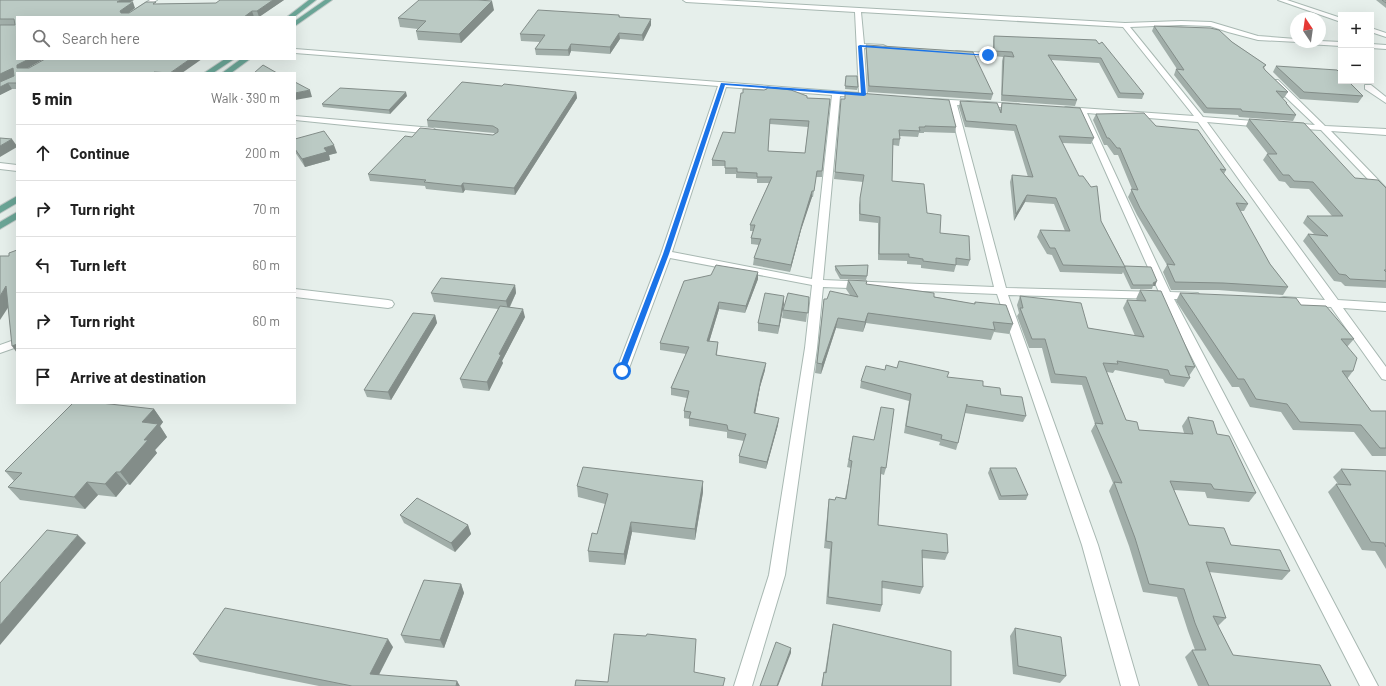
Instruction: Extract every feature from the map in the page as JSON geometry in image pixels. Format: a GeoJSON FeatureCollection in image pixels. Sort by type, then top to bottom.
{"type":"FeatureCollection","features":[{"type":"Feature","properties":{"kind":"main road"},"geometry":{"type":"LineString","coordinates":[[291,16],[313,0]]}},
{"type":"Feature","properties":{"kind":"main road"},"geometry":{"type":"LineString","coordinates":[[296,23],[329,0]]}},
{"type":"Feature","properties":{"kind":"main road"},"geometry":{"type":"LineString","coordinates":[[210,72],[228,60]]}},
{"type":"Feature","properties":{"kind":"main road"},"geometry":{"type":"LineString","coordinates":[[227,72],[245,60]]}},
{"type":"Feature","properties":{"kind":"main road"},"geometry":{"type":"LineString","coordinates":[[0,210],[16,200]]}},
{"type":"Feature","properties":{"kind":"main road"},"geometry":{"type":"LineString","coordinates":[[0,226],[16,216]]}},
{"type":"Feature","properties":{"kind":"street"},"geometry":{"type":"LineString","coordinates":[[129,16],[154,0]]}},
{"type":"Feature","properties":{"kind":"street"},"geometry":{"type":"LineString","coordinates":[[686,0],[1125,26],[1181,23],[1211,24],[1230,31],[1258,38],[1290,41]]}},
{"type":"Feature","properties":{"kind":"street"},"geometry":{"type":"LineString","coordinates":[[1281,0],[1338,19]]}},
{"type":"Feature","properties":{"kind":"street"},"geometry":{"type":"LineString","coordinates":[[296,51],[867,95],[860,46],[858,10]]}},
{"type":"Feature","properties":{"kind":"street"},"geometry":{"type":"LineString","coordinates":[[1125,26],[1200,118],[1332,304],[1386,376]]}},
{"type":"Feature","properties":{"kind":"street"},"geometry":{"type":"LineString","coordinates":[[1374,31],[1386,35]]}},
{"type":"Feature","properties":{"kind":"street"},"geometry":{"type":"LineString","coordinates":[[1326,43],[1338,44]]}},
{"type":"Feature","properties":{"kind":"street"},"geometry":{"type":"LineString","coordinates":[[860,46],[892,48]]}},
{"type":"Feature","properties":{"kind":"street"},"geometry":{"type":"LineString","coordinates":[[1374,46],[1386,47]]}},
{"type":"Feature","properties":{"kind":"street"},"geometry":{"type":"LineString","coordinates":[[948,52],[988,55]]}},
{"type":"Feature","properties":{"kind":"street"},"geometry":{"type":"LineString","coordinates":[[1266,73],[1323,128],[1386,193]]}},
{"type":"Feature","properties":{"kind":"street"},"geometry":{"type":"LineString","coordinates":[[622,371],[666,254],[723,84]]}},
{"type":"Feature","properties":{"kind":"street"},"geometry":{"type":"LineString","coordinates":[[1368,86],[1386,101]]}},
{"type":"Feature","properties":{"kind":"street"},"geometry":{"type":"LineString","coordinates":[[743,686],[777,575],[811,348],[836,93]]}},
{"type":"Feature","properties":{"kind":"street"},"geometry":{"type":"LineString","coordinates":[[923,100],[1029,107]]}},
{"type":"Feature","properties":{"kind":"street"},"geometry":{"type":"LineString","coordinates":[[952,102],[1001,292],[1090,545],[1130,686]]}},
{"type":"Feature","properties":{"kind":"street"},"geometry":{"type":"LineString","coordinates":[[1059,109],[1269,124]]}},
{"type":"Feature","properties":{"kind":"street"},"geometry":{"type":"LineString","coordinates":[[1082,110],[1166,295],[1369,686]]}},
{"type":"Feature","properties":{"kind":"street"},"geometry":{"type":"LineString","coordinates":[[296,118],[438,132]]}},
{"type":"Feature","properties":{"kind":"street"},"geometry":{"type":"LineString","coordinates":[[1285,125],[1386,132]]}},
{"type":"Feature","properties":{"kind":"street"},"geometry":{"type":"LineString","coordinates":[[0,166],[16,168]]}},
{"type":"Feature","properties":{"kind":"street"},"geometry":{"type":"LineString","coordinates":[[666,254],[817,283],[1001,292],[1203,296]]}},
{"type":"Feature","properties":{"kind":"street"},"geometry":{"type":"LineString","coordinates":[[296,293],[388,304]]}},
{"type":"Feature","properties":{"kind":"street"},"geometry":{"type":"LineString","coordinates":[[1271,300],[1386,307]]}},
{"type":"Feature","properties":{"kind":"street"},"geometry":{"type":"LineString","coordinates":[[0,349],[16,343]]}},
{"type":"Feature","properties":{"kind":"building"},"geometry":{"type":"Polygon","coordinates":[[[0,0],[121,0],[117,2],[133,2],[120,11],[121,13],[129,13],[146,2],[156,2],[153,4],[216,3],[220,0],[273,0],[257,11],[252,11],[245,16],[16,16],[16,60],[27,60],[17,65],[17,68],[29,68],[43,60],[189,60],[171,72],[16,72],[16,83],[8,83],[0,87],[0,82],[14,76],[13,68],[0,74],[0,25],[15,25],[14,19],[0,19],[0,0]]]}},
{"type":"Feature","properties":{"kind":"building"},"geometry":{"type":"Polygon","coordinates":[[[419,0],[492,1],[459,34],[416,31],[426,21],[398,18],[419,0]]]}},
{"type":"Feature","properties":{"kind":"building"},"geometry":{"type":"Polygon","coordinates":[[[538,10],[619,15],[619,17],[651,19],[642,35],[619,33],[610,47],[571,44],[568,50],[535,49],[545,35],[520,34],[538,10]]]}},
{"type":"Feature","properties":{"kind":"building"},"geometry":{"type":"Polygon","coordinates":[[[1154,26],[1210,28],[1219,30],[1232,42],[1266,65],[1263,67],[1265,70],[1288,92],[1276,91],[1296,115],[1242,111],[1241,109],[1207,108],[1176,69],[1184,70],[1154,26]]]}},
{"type":"Feature","properties":{"kind":"building"},"geometry":{"type":"Polygon","coordinates":[[[994,36],[1096,40],[1099,44],[1102,42],[1144,94],[1120,93],[1101,58],[1048,55],[1077,100],[1002,95],[1004,56],[1014,57],[1012,52],[994,51],[994,36]]]}},
{"type":"Feature","properties":{"kind":"building"},"geometry":{"type":"Polygon","coordinates":[[[866,45],[973,52],[993,94],[869,86],[866,45]]]}},
{"type":"Feature","properties":{"kind":"building"},"geometry":{"type":"Polygon","coordinates":[[[263,65],[275,72],[255,72],[263,65]]]}},
{"type":"Feature","properties":{"kind":"building"},"geometry":{"type":"Polygon","coordinates":[[[1276,66],[1337,70],[1338,84],[1351,84],[1363,96],[1304,92],[1276,66]]]}},
{"type":"Feature","properties":{"kind":"building"},"geometry":{"type":"Polygon","coordinates":[[[846,76],[857,76],[858,87],[845,86],[846,76]]]}},
{"type":"Feature","properties":{"kind":"building"},"geometry":{"type":"Polygon","coordinates":[[[462,82],[502,86],[504,84],[576,92],[514,188],[463,183],[461,186],[424,182],[426,180],[368,174],[405,136],[412,137],[420,128],[493,135],[498,132],[498,129],[493,126],[427,120],[462,82]]]}},
{"type":"Feature","properties":{"kind":"building"},"geometry":{"type":"Polygon","coordinates":[[[296,83],[310,90],[296,93],[296,83]]]}},
{"type":"Feature","properties":{"kind":"building"},"geometry":{"type":"Polygon","coordinates":[[[767,87],[791,90],[807,96],[807,98],[830,99],[822,171],[817,171],[814,191],[812,191],[791,265],[754,258],[761,239],[751,238],[755,225],[750,225],[772,177],[757,177],[757,173],[737,172],[737,168],[725,168],[725,161],[712,160],[723,132],[735,133],[741,93],[743,93],[743,89],[767,89],[767,87]],[[770,119],[768,151],[805,153],[809,121],[770,119]]]}},
{"type":"Feature","properties":{"kind":"building"},"geometry":{"type":"Polygon","coordinates":[[[340,88],[406,92],[389,110],[322,104],[340,88]]]}},
{"type":"Feature","properties":{"kind":"building"},"geometry":{"type":"Polygon","coordinates":[[[845,92],[949,100],[956,127],[925,126],[919,127],[920,131],[899,130],[900,139],[893,139],[892,181],[924,184],[927,213],[941,215],[940,233],[969,236],[970,260],[956,258],[956,265],[923,261],[923,259],[909,257],[909,254],[879,254],[880,217],[860,214],[860,198],[864,175],[835,172],[841,99],[845,99],[845,92]]]}},
{"type":"Feature","properties":{"kind":"building"},"geometry":{"type":"Polygon","coordinates":[[[960,101],[997,103],[1001,113],[1002,103],[1080,108],[1094,138],[1059,136],[1079,176],[1083,176],[1091,187],[1097,186],[1101,221],[1125,267],[1063,265],[1055,248],[1050,248],[1040,230],[1070,231],[1056,198],[1027,195],[1016,214],[1012,175],[1033,177],[1016,125],[966,121],[960,101]]]}},
{"type":"Feature","properties":{"kind":"building"},"geometry":{"type":"Polygon","coordinates":[[[1144,113],[1156,126],[1198,130],[1226,170],[1220,169],[1248,204],[1236,203],[1270,264],[1288,287],[1175,282],[1167,264],[1175,265],[1140,208],[1131,189],[1138,190],[1120,148],[1117,148],[1109,138],[1107,138],[1096,114],[1144,113]]]}},
{"type":"Feature","properties":{"kind":"building"},"geometry":{"type":"Polygon","coordinates":[[[1249,119],[1304,123],[1355,178],[1378,180],[1386,188],[1386,270],[1384,270],[1386,272],[1386,281],[1350,279],[1346,275],[1339,274],[1308,234],[1328,236],[1307,216],[1343,216],[1313,182],[1294,181],[1289,175],[1283,175],[1267,154],[1277,154],[1249,119]]]}},
{"type":"Feature","properties":{"kind":"building"},"geometry":{"type":"Polygon","coordinates":[[[324,131],[334,145],[324,148],[327,152],[302,159],[296,150],[296,139],[324,131]]]}},
{"type":"Feature","properties":{"kind":"building"},"geometry":{"type":"Polygon","coordinates":[[[0,138],[12,139],[0,146],[0,138]]]}},
{"type":"Feature","properties":{"kind":"building"},"geometry":{"type":"Polygon","coordinates":[[[16,250],[16,344],[12,346],[6,286],[0,296],[0,256],[9,256],[9,253],[16,250]]]}},
{"type":"Feature","properties":{"kind":"building"},"geometry":{"type":"Polygon","coordinates":[[[716,265],[758,272],[746,306],[719,302],[707,341],[718,342],[716,355],[766,363],[754,413],[779,418],[767,462],[739,456],[746,434],[728,430],[727,425],[689,418],[691,412],[684,411],[689,391],[671,388],[689,347],[660,343],[684,281],[711,275],[716,265]]]}},
{"type":"Feature","properties":{"kind":"building"},"geometry":{"type":"Polygon","coordinates":[[[868,265],[867,276],[841,275],[835,266],[868,265]]]}},
{"type":"Feature","properties":{"kind":"building"},"geometry":{"type":"Polygon","coordinates":[[[1125,266],[1151,267],[1157,281],[1153,283],[1154,285],[1133,285],[1125,266]]]}},
{"type":"Feature","properties":{"kind":"building"},"geometry":{"type":"Polygon","coordinates":[[[441,278],[515,285],[506,301],[431,293],[441,278]]]}},
{"type":"Feature","properties":{"kind":"building"},"geometry":{"type":"Polygon","coordinates":[[[848,280],[867,281],[866,284],[934,293],[934,297],[975,304],[975,302],[1006,305],[1013,324],[993,322],[995,330],[868,313],[865,322],[838,318],[822,364],[817,363],[824,299],[827,299],[830,291],[858,297],[848,280]]]}},
{"type":"Feature","properties":{"kind":"building"},"geometry":{"type":"Polygon","coordinates":[[[1140,290],[1161,291],[1195,367],[1185,366],[1190,378],[1170,375],[1168,370],[1117,361],[1118,364],[1103,363],[1126,420],[1137,422],[1139,430],[1193,434],[1188,417],[1213,421],[1217,434],[1229,436],[1256,493],[1214,489],[1211,484],[1170,481],[1189,525],[1224,528],[1231,545],[1280,550],[1290,571],[1206,562],[1226,618],[1213,616],[1233,655],[1320,665],[1331,686],[1209,686],[1192,650],[1206,650],[1184,589],[1149,584],[1135,538],[1114,482],[1122,483],[1095,423],[1103,424],[1086,377],[1055,374],[1045,339],[1032,339],[1020,308],[1023,308],[1020,296],[1081,303],[1088,328],[1144,337],[1127,300],[1146,301],[1140,290]]]}},
{"type":"Feature","properties":{"kind":"building"},"geometry":{"type":"Polygon","coordinates":[[[765,293],[784,296],[779,326],[758,323],[765,293]]]}},
{"type":"Feature","properties":{"kind":"building"},"geometry":{"type":"Polygon","coordinates":[[[788,293],[809,297],[808,313],[783,310],[788,293]]]}},
{"type":"Feature","properties":{"kind":"building"},"geometry":{"type":"Polygon","coordinates":[[[1180,293],[1296,298],[1301,305],[1326,306],[1354,339],[1341,339],[1357,358],[1353,371],[1342,371],[1371,411],[1386,411],[1386,448],[1380,448],[1361,425],[1300,422],[1287,404],[1256,399],[1244,379],[1238,379],[1180,293]]]}},
{"type":"Feature","properties":{"kind":"building"},"geometry":{"type":"Polygon","coordinates":[[[500,306],[523,309],[499,354],[501,355],[487,382],[460,379],[500,306]]]}},
{"type":"Feature","properties":{"kind":"building"},"geometry":{"type":"Polygon","coordinates":[[[413,313],[435,315],[388,392],[364,390],[413,313]]]}},
{"type":"Feature","properties":{"kind":"building"},"geometry":{"type":"Polygon","coordinates":[[[899,361],[949,372],[947,377],[983,381],[983,386],[1000,388],[1001,395],[1022,397],[1026,416],[967,406],[967,404],[958,443],[941,439],[942,435],[906,426],[911,394],[861,381],[866,366],[885,370],[886,365],[897,368],[899,361]]]}},
{"type":"Feature","properties":{"kind":"building"},"geometry":{"type":"Polygon","coordinates":[[[72,404],[110,404],[154,409],[142,422],[158,424],[144,440],[148,440],[120,472],[116,472],[105,484],[87,482],[74,497],[8,487],[22,473],[5,471],[72,404]]]}},
{"type":"Feature","properties":{"kind":"building"},"geometry":{"type":"Polygon","coordinates":[[[881,407],[894,409],[886,468],[881,467],[878,525],[947,534],[948,553],[922,550],[923,587],[882,581],[882,605],[828,597],[832,542],[826,541],[829,499],[835,500],[836,497],[846,499],[852,461],[849,460],[853,436],[874,440],[881,407]]]}},
{"type":"Feature","properties":{"kind":"building"},"geometry":{"type":"Polygon","coordinates":[[[583,467],[703,481],[695,529],[631,522],[624,554],[588,551],[592,533],[597,534],[608,494],[577,486],[583,467]]]}},
{"type":"Feature","properties":{"kind":"building"},"geometry":{"type":"Polygon","coordinates":[[[990,468],[1016,468],[1028,495],[1001,496],[990,468]]]}},
{"type":"Feature","properties":{"kind":"building"},"geometry":{"type":"Polygon","coordinates":[[[1341,469],[1386,471],[1386,547],[1384,543],[1371,542],[1336,484],[1351,485],[1341,469]]]}},
{"type":"Feature","properties":{"kind":"building"},"geometry":{"type":"Polygon","coordinates":[[[417,498],[468,525],[451,543],[400,515],[417,498]]]}},
{"type":"Feature","properties":{"kind":"building"},"geometry":{"type":"Polygon","coordinates":[[[47,530],[78,535],[0,625],[0,583],[47,530]]]}},
{"type":"Feature","properties":{"kind":"building"},"geometry":{"type":"Polygon","coordinates":[[[424,580],[461,584],[440,640],[401,635],[424,580]]]}},
{"type":"Feature","properties":{"kind":"building"},"geometry":{"type":"Polygon","coordinates":[[[225,608],[388,639],[370,674],[457,681],[456,686],[352,686],[193,654],[225,608]]]}},
{"type":"Feature","properties":{"kind":"building"},"geometry":{"type":"Polygon","coordinates":[[[833,624],[951,651],[951,686],[822,686],[824,672],[826,673],[833,624]]]}},
{"type":"Feature","properties":{"kind":"building"},"geometry":{"type":"Polygon","coordinates":[[[1015,628],[1061,637],[1066,676],[1018,666],[1015,628]]]}},
{"type":"Feature","properties":{"kind":"building"},"geometry":{"type":"Polygon","coordinates":[[[614,634],[646,636],[647,634],[696,639],[694,672],[725,678],[723,686],[575,686],[576,680],[608,682],[614,634]]]}},
{"type":"Feature","properties":{"kind":"building"},"geometry":{"type":"Polygon","coordinates":[[[776,642],[791,648],[777,686],[760,686],[776,642]]]}},
{"type":"Feature","properties":{"kind":"route"},"geometry":{"type":"LineString","coordinates":[[622,371],[666,254],[723,84],[864,95],[860,46],[988,55]]}}]}
